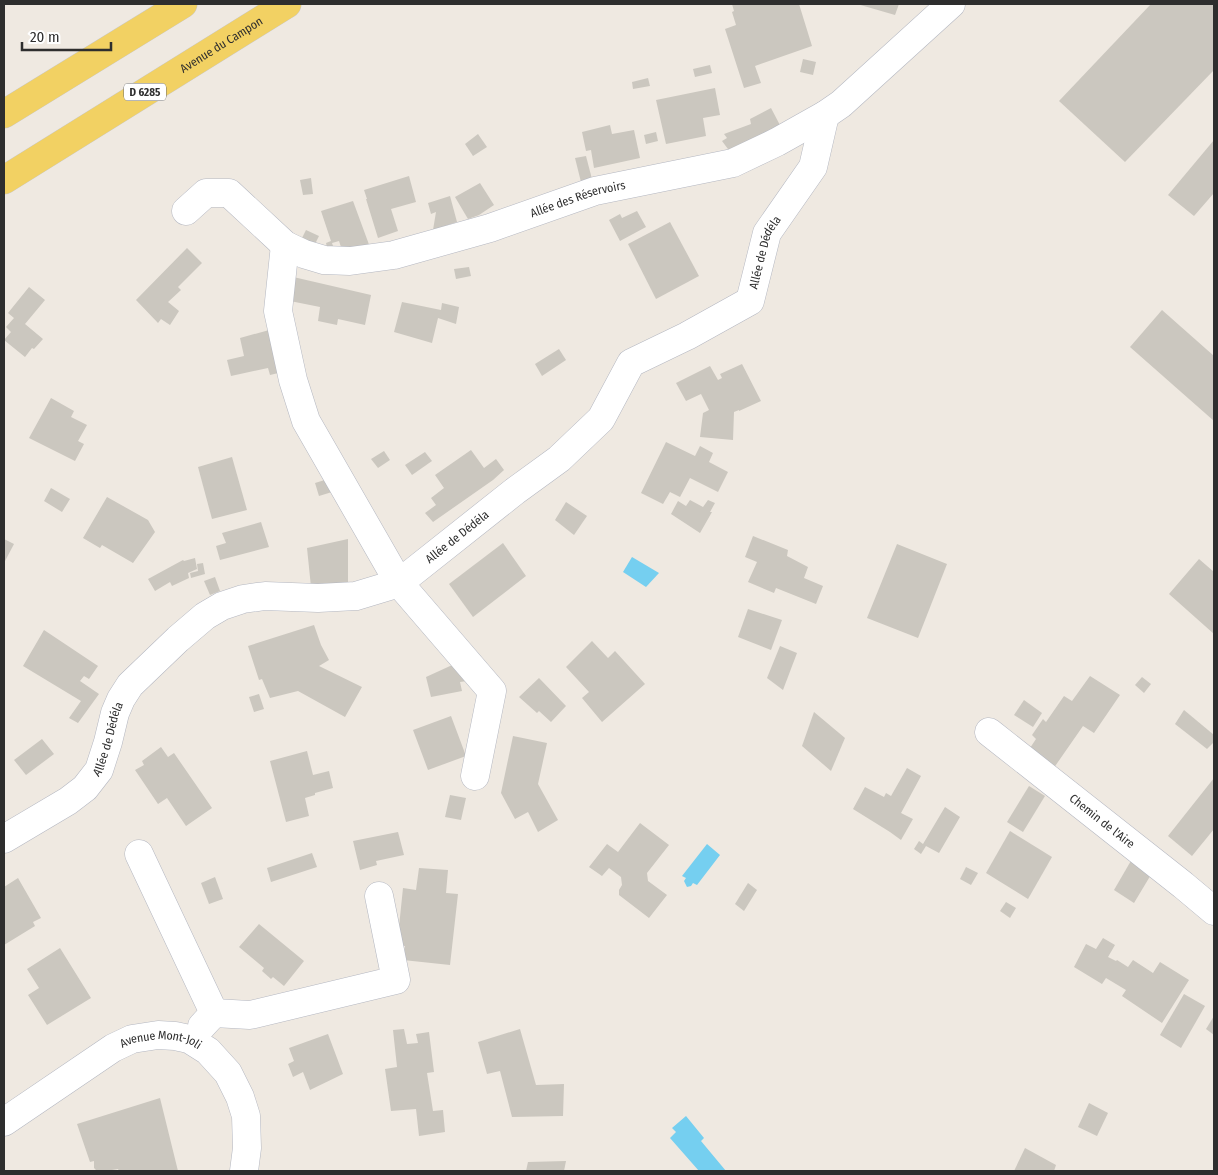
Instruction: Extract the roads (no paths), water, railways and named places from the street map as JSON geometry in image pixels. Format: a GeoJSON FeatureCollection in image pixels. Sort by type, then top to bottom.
{"type":"FeatureCollection","features":[{"type":"Feature","properties":{"kind":"main road"},"geometry":{"type":"LineString","coordinates":[[4,114],[183,4]]}},
{"type":"Feature","properties":{"kind":"main road","name":"Avenue du Campon"},"geometry":{"type":"LineString","coordinates":[[4,180],[287,4]]}},
{"type":"Feature","properties":{"kind":"street","name":"Allée des Réservoirs"},"geometry":{"type":"LineString","coordinates":[[186,211],[206,193],[229,192],[285,245],[304,254],[324,260],[350,261],[394,255],[490,228],[595,191],[733,163],[777,142],[841,104],[951,4]]}},
{"type":"Feature","properties":{"kind":"street","name":"Allée de Dédéla"},"geometry":{"type":"LineString","coordinates":[[4,839],[85,788],[99,770],[115,713],[130,685],[205,616],[222,606],[242,599],[265,596],[318,598],[356,596],[399,583],[559,459],[601,419],[631,363],[687,336],[750,301],[767,233],[812,167],[825,115]]}},
{"type":"Feature","properties":{"kind":"street"},"geometry":{"type":"LineString","coordinates":[[285,245],[278,311],[293,380],[306,421],[399,583],[492,691],[475,776]]}},
{"type":"Feature","properties":{"kind":"street","name":"Chemin de l'Aire"},"geometry":{"type":"LineString","coordinates":[[989,732],[1214,911]]}},
{"type":"Feature","properties":{"kind":"street"},"geometry":{"type":"LineString","coordinates":[[139,854],[214,1013]]}},
{"type":"Feature","properties":{"kind":"street"},"geometry":{"type":"LineString","coordinates":[[189,1039],[214,1013],[250,1015],[396,980],[379,896]]}},
{"type":"Feature","properties":{"kind":"street","name":"Avenue Mont-Joli"},"geometry":{"type":"LineString","coordinates":[[4,1122],[113,1048],[132,1039],[158,1035],[175,1036],[189,1039],[208,1051],[228,1074],[240,1097],[246,1116],[247,1148],[244,1171]]}},
{"type":"Feature","properties":{"kind":"water"},"geometry":{"type":"Polygon","coordinates":[[[632,557],[659,573],[646,587],[623,572],[632,557]]]}},
{"type":"Feature","properties":{"kind":"water"},"geometry":{"type":"Polygon","coordinates":[[[707,844],[720,855],[697,885],[693,883],[687,887],[684,881],[686,878],[682,876],[707,844]]]}},
{"type":"Feature","properties":{"kind":"water"},"geometry":{"type":"Polygon","coordinates":[[[686,1116],[704,1138],[701,1141],[726,1171],[699,1171],[670,1138],[676,1132],[672,1128],[686,1116]]]}}]}
